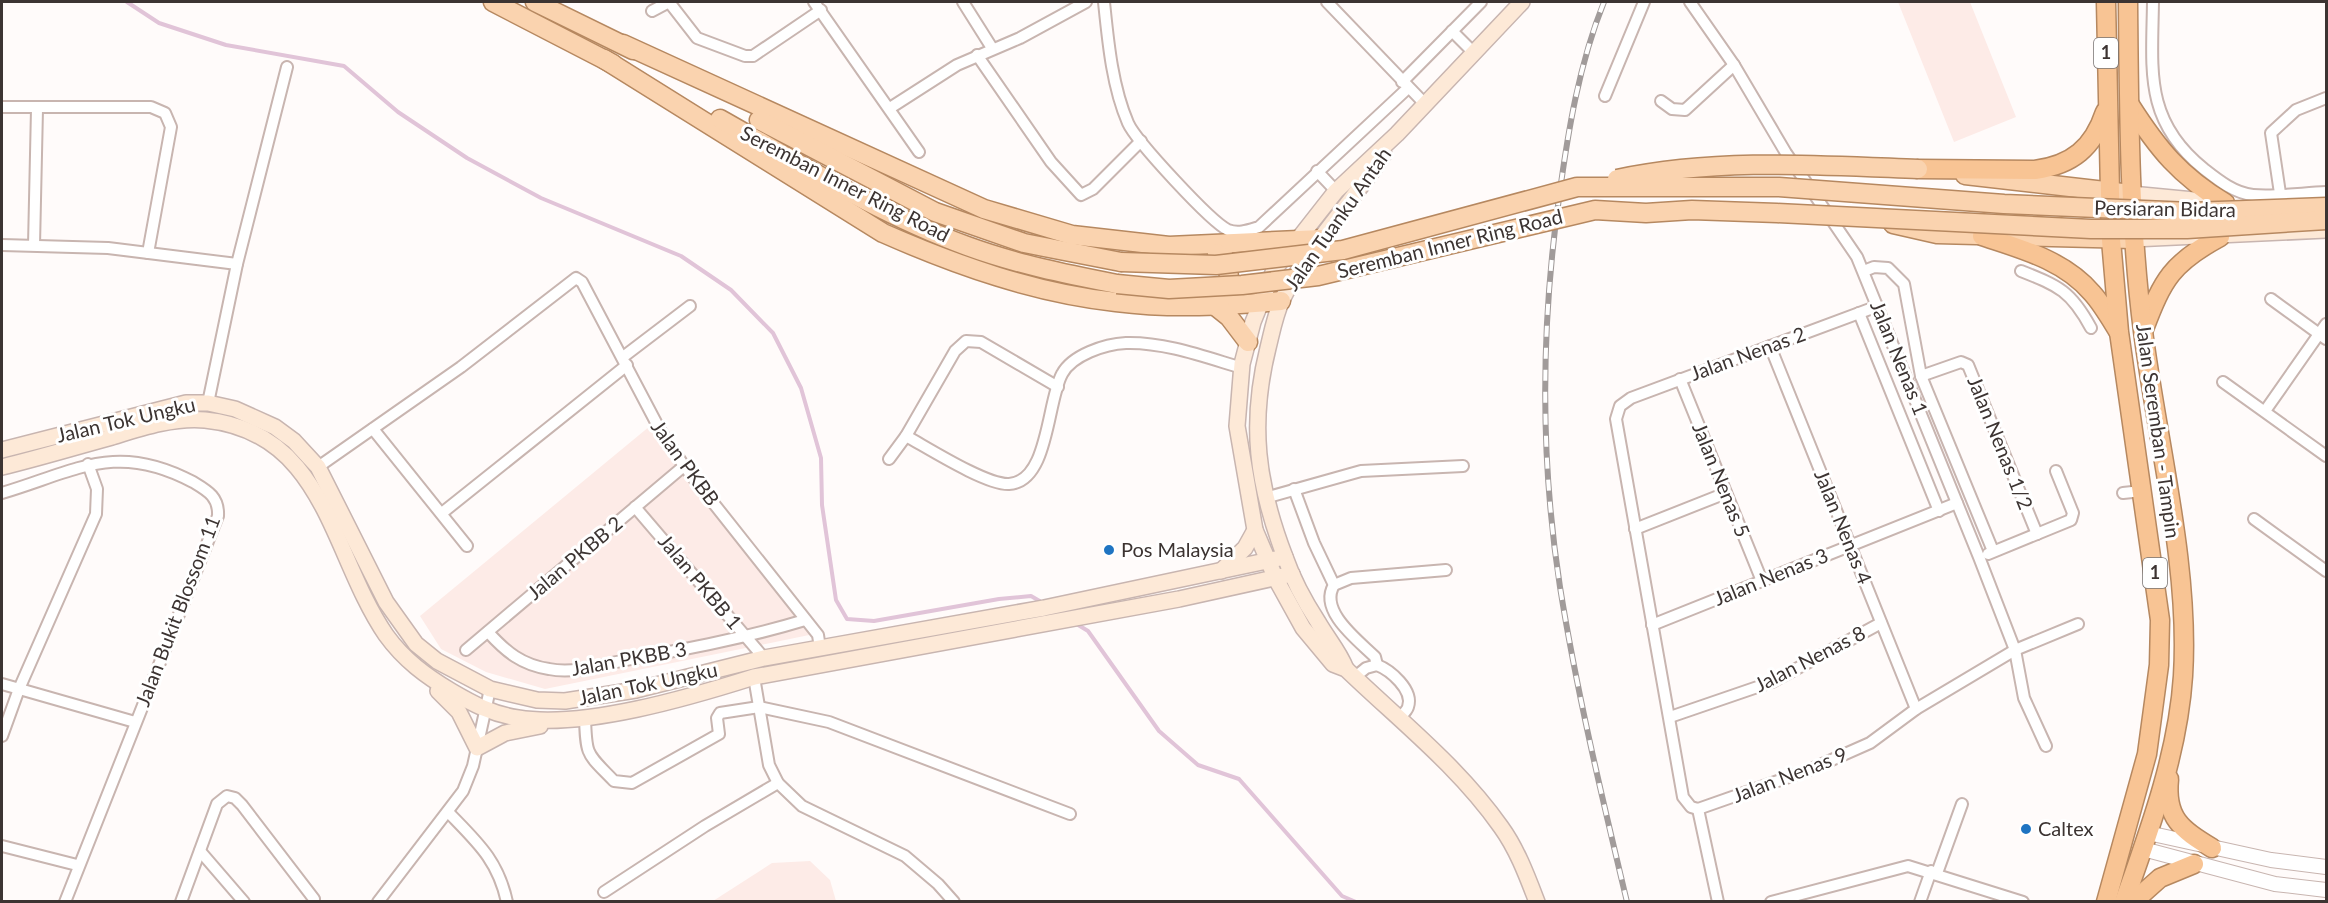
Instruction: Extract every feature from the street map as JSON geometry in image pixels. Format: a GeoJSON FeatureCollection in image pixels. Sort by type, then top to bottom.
{"type":"FeatureCollection","features":[{"type":"Feature","properties":{"kind":"highway","name":"1"},"geometry":{"type":"LineString","coordinates":[[2106,2],[2111,240]]}},
{"type":"Feature","properties":{"kind":"highway","name":"1"},"geometry":{"type":"LineString","coordinates":[[2128,2],[2133,239]]}},
{"type":"Feature","properties":{"kind":"highway"},"geometry":{"type":"LineString","coordinates":[[1918,169],[2035,170],[2053,167],[2070,161],[2092,139],[2100,125],[2107,104]]}},
{"type":"Feature","properties":{"kind":"highway"},"geometry":{"type":"LineString","coordinates":[[2129,104],[2171,163],[2194,184],[2225,203]]}},
{"type":"Feature","properties":{"kind":"highway"},"geometry":{"type":"LineString","coordinates":[[1982,236],[2055,264],[2075,277],[2092,293],[2120,332]]}},
{"type":"Feature","properties":{"kind":"highway"},"geometry":{"type":"LineString","coordinates":[[2143,331],[2158,294],[2178,263],[2190,253],[2220,237]]}},
{"type":"Feature","properties":{"kind":"highway","name":"Jalan Seremban - Tampin"},"geometry":{"type":"LineString","coordinates":[[2124,902],[2172,750],[2183,677],[2184,632],[2179,569],[2143,331],[2133,239]]}},
{"type":"Feature","properties":{"kind":"highway","name":"Jalan Seremban - Tampin"},"geometry":{"type":"LineString","coordinates":[[2106,902],[2147,754],[2159,665],[2159,609],[2120,332],[2111,240]]}},
{"type":"Feature","properties":{"kind":"highway"},"geometry":{"type":"LineString","coordinates":[[2172,750],[2168,790],[2172,815],[2182,830],[2212,848]]}},
{"type":"Feature","properties":{"kind":"highway"},"geometry":{"type":"LineString","coordinates":[[2133,902],[2160,878],[2194,864]]}},
{"type":"Feature","properties":{"kind":"main road","name":"Seremban Inner Ring Road"},"geometry":{"type":"LineString","coordinates":[[493,2],[839,185],[956,241],[1030,267],[1117,284],[1169,289],[1242,285],[1318,276],[1595,210],[1646,213],[1692,210],[2005,223]]}},
{"type":"Feature","properties":{"kind":"main road","name":"Seremban Inner Ring Road"},"geometry":{"type":"LineString","coordinates":[[535,2],[623,44],[822,155],[935,212],[1024,243],[1121,262],[1216,265],[1344,250],[1577,187],[1779,187],[2004,204]]}},
{"type":"Feature","properties":{"kind":"main road","name":"Jalan Tuanku Antah"},"geometry":{"type":"LineString","coordinates":[[1350,673],[1333,664],[1316,645],[1276,579],[1256,530],[1237,426],[1242,368],[1248,342],[1260,303],[1274,270],[1336,191],[1397,134],[1522,2]]}},
{"type":"Feature","properties":{"kind":"main road"},"geometry":{"type":"LineString","coordinates":[[623,44],[818,136],[984,209],[1072,235],[1169,246],[1321,239]]}},
{"type":"Feature","properties":{"kind":"main road"},"geometry":{"type":"LineString","coordinates":[[604,59],[873,227],[933,255],[1042,290],[1115,302],[1214,305],[1281,302]]}},
{"type":"Feature","properties":{"kind":"main road","name":"Jalan Tuanku Antah"},"geometry":{"type":"LineString","coordinates":[[1350,673],[1292,574],[1285,557],[1265,498],[1257,447],[1257,404],[1261,376],[1281,302],[1321,239],[1397,134]]}},
{"type":"Feature","properties":{"kind":"main road"},"geometry":{"type":"LineString","coordinates":[[1577,187],[1643,173],[1714,165],[1771,164],[1918,169],[2043,186],[2131,194]]}},
{"type":"Feature","properties":{"kind":"main road"},"geometry":{"type":"LineString","coordinates":[[2043,186],[2060,201],[2064,212],[2063,222],[2058,232],[2050,238]]}},
{"type":"Feature","properties":{"kind":"main road","name":"Persiaran Bidara"},"geometry":{"type":"LineString","coordinates":[[2131,194],[2225,203],[2280,198],[2326,200]]}},
{"type":"Feature","properties":{"kind":"main road"},"geometry":{"type":"LineString","coordinates":[[2166,198],[2156,208],[2156,216],[2168,233],[2177,238]]}},
{"type":"Feature","properties":{"kind":"main road","name":"Persiaran Bidara"},"geometry":{"type":"LineString","coordinates":[[2004,204],[2191,212],[2326,207]]}},
{"type":"Feature","properties":{"kind":"main road"},"geometry":{"type":"LineString","coordinates":[[1870,218],[1937,234],[2133,239]]}},
{"type":"Feature","properties":{"kind":"main road","name":"Persiaran Bidara"},"geometry":{"type":"LineString","coordinates":[[2005,223],[2091,229],[2187,229],[2326,220]]}},
{"type":"Feature","properties":{"kind":"main road","name":"Persiaran Bidara"},"geometry":{"type":"LineString","coordinates":[[2133,239],[2220,237],[2326,230]]}},
{"type":"Feature","properties":{"kind":"main road"},"geometry":{"type":"LineString","coordinates":[[1200,245],[1226,259],[1230,277],[1227,293],[1214,305]]}},
{"type":"Feature","properties":{"kind":"main road"},"geometry":{"type":"LineString","coordinates":[[1214,305],[1229,317],[1248,342]]}},
{"type":"Feature","properties":{"kind":"main road","name":"Jalan Tok Ungku"},"geometry":{"type":"LineString","coordinates":[[2,450],[186,403],[208,403],[235,409],[275,428],[294,441],[318,467],[386,602],[416,644],[437,660],[490,689],[537,700],[565,701],[636,690],[764,658],[819,641],[1046,615]]}},
{"type":"Feature","properties":{"kind":"main road","name":"Jalan Tok Ungku"},"geometry":{"type":"LineString","coordinates":[[2,467],[152,425],[183,420],[204,420],[227,424],[264,439],[281,450],[306,477],[322,504],[373,612],[404,657],[424,675],[486,712],[518,718],[550,720],[585,717],[708,692],[754,677],[1046,615]]}},
{"type":"Feature","properties":{"kind":"main road"},"geometry":{"type":"LineString","coordinates":[[1221,571],[1245,548],[1256,530]]}},
{"type":"Feature","properties":{"kind":"main road"},"geometry":{"type":"LineString","coordinates":[[1067,611],[1285,557]]}},
{"type":"Feature","properties":{"kind":"main road"},"geometry":{"type":"LineString","coordinates":[[1046,615],[1276,579],[1292,574]]}},
{"type":"Feature","properties":{"kind":"main road"},"geometry":{"type":"LineString","coordinates":[[1350,673],[1459,776],[1502,828],[1516,853],[1537,902]]}},
{"type":"Feature","properties":{"kind":"main road"},"geometry":{"type":"LineString","coordinates":[[424,675],[428,683],[459,712],[477,748],[505,733],[543,725],[550,720]]}},
{"type":"Feature","properties":{"kind":"street"},"geometry":{"type":"LineString","coordinates":[[652,11],[669,2],[697,38],[745,56],[753,56],[817,6],[919,152]]}},
{"type":"Feature","properties":{"kind":"street"},"geometry":{"type":"LineString","coordinates":[[963,2],[992,48]]}},
{"type":"Feature","properties":{"kind":"street"},"geometry":{"type":"LineString","coordinates":[[890,108],[932,79],[977,54],[1020,38],[1086,2]]}},
{"type":"Feature","properties":{"kind":"street"},"geometry":{"type":"LineString","coordinates":[[1104,2],[1112,62],[1129,125],[1141,141],[1214,219],[1228,230],[1242,232],[1259,227],[1405,85],[1452,31],[1481,2]]}},
{"type":"Feature","properties":{"kind":"street"},"geometry":{"type":"LineString","coordinates":[[1605,96],[1644,2]]}},
{"type":"Feature","properties":{"kind":"street","name":"Jalan Nenas 1"},"geometry":{"type":"LineString","coordinates":[[1690,2],[1734,65],[1771,124],[1786,153],[1857,257],[1864,271],[2015,650],[2024,698],[2046,746]]}},
{"type":"Feature","properties":{"kind":"street"},"geometry":{"type":"LineString","coordinates":[[2152,2],[2152,75],[2160,114],[2168,130],[2192,159],[2219,181],[2251,195],[2280,198],[2326,192]]}},
{"type":"Feature","properties":{"kind":"street"},"geometry":{"type":"LineString","coordinates":[[1333,4],[1405,85],[1425,104]]}},
{"type":"Feature","properties":{"kind":"street"},"geometry":{"type":"LineString","coordinates":[[1452,31],[1473,53]]}},
{"type":"Feature","properties":{"kind":"street"},"geometry":{"type":"LineString","coordinates":[[977,54],[1051,162],[1081,195],[1093,189],[1141,141]]}},
{"type":"Feature","properties":{"kind":"street"},"geometry":{"type":"LineString","coordinates":[[1660,101],[1672,109],[1685,110],[1734,65]]}},
{"type":"Feature","properties":{"kind":"street"},"geometry":{"type":"LineString","coordinates":[[208,403],[237,264],[287,67]]}},
{"type":"Feature","properties":{"kind":"street"},"geometry":{"type":"LineString","coordinates":[[2280,198],[2271,133],[2296,110],[2326,98]]}},
{"type":"Feature","properties":{"kind":"street"},"geometry":{"type":"LineString","coordinates":[[2,107],[36,109],[151,107],[165,113],[171,127],[148,253]]}},
{"type":"Feature","properties":{"kind":"street"},"geometry":{"type":"LineString","coordinates":[[34,245],[36,109]]}},
{"type":"Feature","properties":{"kind":"street"},"geometry":{"type":"LineString","coordinates":[[1317,171],[1336,191]]}},
{"type":"Feature","properties":{"kind":"street"},"geometry":{"type":"LineString","coordinates":[[2,245],[108,248],[237,264]]}},
{"type":"Feature","properties":{"kind":"street"},"geometry":{"type":"LineString","coordinates":[[1864,271],[1874,267],[1888,268],[1904,284],[1921,376],[1993,552]]}},
{"type":"Feature","properties":{"kind":"street"},"geometry":{"type":"LineString","coordinates":[[2021,271],[2056,285],[2066,292],[2091,328]]}},
{"type":"Feature","properties":{"kind":"street","name":"Jalan PKBB"},"geometry":{"type":"LineString","coordinates":[[372,429],[461,367],[576,278],[582,282],[625,361],[642,400],[684,466],[819,641]]}},
{"type":"Feature","properties":{"kind":"street"},"geometry":{"type":"LineString","coordinates":[[2271,300],[2323,337]]}},
{"type":"Feature","properties":{"kind":"street"},"geometry":{"type":"LineString","coordinates":[[442,513],[690,306]]}},
{"type":"Feature","properties":{"kind":"street","name":"Jalan Nenas 2"},"geometry":{"type":"LineString","coordinates":[[1635,529],[1616,420],[1620,406],[1631,398],[1680,379],[1878,306]]}},
{"type":"Feature","properties":{"kind":"street"},"geometry":{"type":"LineString","coordinates":[[1859,313],[1938,511]]}},
{"type":"Feature","properties":{"kind":"street"},"geometry":{"type":"LineString","coordinates":[[2265,411],[2323,337],[2326,324]]}},
{"type":"Feature","properties":{"kind":"street"},"geometry":{"type":"LineString","coordinates":[[889,459],[906,436],[955,351],[966,341],[981,342],[1058,387]]}},
{"type":"Feature","properties":{"kind":"street"},"geometry":{"type":"LineString","coordinates":[[906,436],[978,475],[1008,484],[1024,479],[1037,464],[1062,374],[1074,361],[1093,351],[1124,343],[1150,344],[1242,368]]}},
{"type":"Feature","properties":{"kind":"street","name":"Jalan Nenas 4"},"geometry":{"type":"LineString","coordinates":[[1770,346],[1916,709]]}},
{"type":"Feature","properties":{"kind":"street"},"geometry":{"type":"LineString","coordinates":[[1901,362],[1918,355]]}},
{"type":"Feature","properties":{"kind":"street","name":"Jalan Nenas 1/2"},"geometry":{"type":"LineString","coordinates":[[1921,376],[1961,362],[1968,364],[2037,534]]}},
{"type":"Feature","properties":{"kind":"street","name":"Jalan Nenas 5"},"geometry":{"type":"LineString","coordinates":[[1680,379],[1762,581]]}},
{"type":"Feature","properties":{"kind":"street"},"geometry":{"type":"LineString","coordinates":[[2223,382],[2326,456]]}},
{"type":"Feature","properties":{"kind":"street"},"geometry":{"type":"LineString","coordinates":[[318,467],[372,429],[467,546]]}},
{"type":"Feature","properties":{"kind":"street","name":"Jalan Bukit Blossom 11"},"geometry":{"type":"LineString","coordinates":[[2,493],[88,464],[114,460],[146,464],[185,478],[207,490],[217,501],[218,508],[178,620],[77,865],[65,902]]}},
{"type":"Feature","properties":{"kind":"street"},"geometry":{"type":"LineString","coordinates":[[2,736],[19,689],[96,514],[98,489],[88,464]]}},
{"type":"Feature","properties":{"kind":"street","name":"Jalan PKBB 2"},"geometry":{"type":"LineString","coordinates":[[466,650],[684,466]]}},
{"type":"Feature","properties":{"kind":"street"},"geometry":{"type":"LineString","coordinates":[[1265,498],[1361,471],[1463,466]]}},
{"type":"Feature","properties":{"kind":"street"},"geometry":{"type":"LineString","coordinates":[[1979,557],[2071,520],[2073,513],[2056,471]]}},
{"type":"Feature","properties":{"kind":"street"},"geometry":{"type":"LineString","coordinates":[[1294,489],[1314,543],[1334,585],[1330,597],[1332,608],[1339,620],[1375,657],[1377,665],[1394,676],[1406,692],[1408,709],[1399,718]]}},
{"type":"Feature","properties":{"kind":"street"},"geometry":{"type":"LineString","coordinates":[[2123,493],[2142,491]]}},
{"type":"Feature","properties":{"kind":"street"},"geometry":{"type":"LineString","coordinates":[[1718,902],[1698,809],[1691,807],[1683,797],[1635,529],[1726,493]]}},
{"type":"Feature","properties":{"kind":"street","name":"Jalan Nenas 3"},"geometry":{"type":"LineString","coordinates":[[1652,625],[1957,503]]}},
{"type":"Feature","properties":{"kind":"street","name":"Jalan PKBB 1"},"geometry":{"type":"LineString","coordinates":[[636,507],[764,658]]}},
{"type":"Feature","properties":{"kind":"street"},"geometry":{"type":"LineString","coordinates":[[2254,519],[2326,570]]}},
{"type":"Feature","properties":{"kind":"street"},"geometry":{"type":"LineString","coordinates":[[1334,585],[1351,578],[1446,570]]}},
{"type":"Feature","properties":{"kind":"street","name":"Jalan PKBB 3"},"geometry":{"type":"LineString","coordinates":[[488,632],[505,651],[518,660],[533,666],[565,671],[747,638],[805,621]]}},
{"type":"Feature","properties":{"kind":"street","name":"Jalan Nenas 8"},"geometry":{"type":"LineString","coordinates":[[1670,717],[1772,682],[1881,623]]}},
{"type":"Feature","properties":{"kind":"street","name":"Jalan Nenas 9"},"geometry":{"type":"LineString","coordinates":[[1698,809],[1809,770],[1870,743],[1916,709],[2015,650],[2078,624]]}},
{"type":"Feature","properties":{"kind":"street"},"geometry":{"type":"LineString","coordinates":[[1350,673],[1377,665]]}},
{"type":"Feature","properties":{"kind":"street"},"geometry":{"type":"LineString","coordinates":[[754,677],[769,765],[778,783],[802,806],[904,856],[938,884],[954,902]]}},
{"type":"Feature","properties":{"kind":"street"},"geometry":{"type":"LineString","coordinates":[[2,684],[135,722]]}},
{"type":"Feature","properties":{"kind":"street"},"geometry":{"type":"LineString","coordinates":[[378,902],[463,791],[477,748],[490,689]]}},
{"type":"Feature","properties":{"kind":"street"},"geometry":{"type":"LineString","coordinates":[[585,717],[586,748],[589,754],[614,781],[626,784],[632,783],[719,734],[717,718],[720,713],[759,707],[829,722],[1070,814]]}},
{"type":"Feature","properties":{"kind":"street"},"geometry":{"type":"LineString","coordinates":[[604,892],[705,826],[778,783]]}},
{"type":"Feature","properties":{"kind":"street"},"geometry":{"type":"LineString","coordinates":[[181,902],[217,804],[227,796],[235,798],[314,900]]}},
{"type":"Feature","properties":{"kind":"street"},"geometry":{"type":"LineString","coordinates":[[1920,902],[1962,804]]}},
{"type":"Feature","properties":{"kind":"street"},"geometry":{"type":"LineString","coordinates":[[448,812],[489,855],[501,875],[507,902]]}},
{"type":"Feature","properties":{"kind":"street"},"geometry":{"type":"LineString","coordinates":[[2145,841],[2212,848],[2303,865],[2326,867]]}},
{"type":"Feature","properties":{"kind":"street"},"geometry":{"type":"LineString","coordinates":[[2145,841],[2194,864],[2276,884],[2326,890]]}},
{"type":"Feature","properties":{"kind":"street"},"geometry":{"type":"LineString","coordinates":[[2,846],[77,865]]}},
{"type":"Feature","properties":{"kind":"street"},"geometry":{"type":"LineString","coordinates":[[200,851],[244,902]]}},
{"type":"Feature","properties":{"kind":"street"},"geometry":{"type":"LineString","coordinates":[[1776,901],[1908,866],[1934,872],[2023,902]]}},
{"type":"Feature","properties":{"kind":"shaded area"},"geometry":{"type":"Polygon","coordinates":[[[1898,2],[1970,2],[2016,117],[1954,142],[1898,2]]]}},
{"type":"Feature","properties":{"kind":"shaded area"},"geometry":{"type":"Polygon","coordinates":[[[650,426],[814,634],[545,689],[486,672],[441,649],[420,616],[650,426]]]}},
{"type":"Feature","properties":{"kind":"shaded area"},"geometry":{"type":"Polygon","coordinates":[[[810,861],[830,880],[836,901],[713,901],[772,863],[810,861]]]}},
{"type":"Feature","properties":{"kind":"waterway"},"geometry":{"type":"LineString","coordinates":[[127,2],[159,23],[226,45],[344,66],[398,112],[467,158],[541,198],[681,256],[731,290],[773,333],[801,388],[821,458],[822,505],[836,600],[847,619],[874,621],[999,599],[1031,596],[1043,603]]}},
{"type":"Feature","properties":{"kind":"waterway"},"geometry":{"type":"LineString","coordinates":[[1075,623],[1088,631],[1159,731],[1198,765],[1239,779],[1342,896],[1356,902]]}},
{"type":"Feature","properties":{"kind":"railway"},"geometry":{"type":"LineString","coordinates":[[1604,2],[1581,74],[1566,148],[1559,198],[1546,344],[1546,441],[1553,539],[1567,627],[1590,745],[1627,902]]}},
{"type":"Feature","properties":{"kind":"place","name":"Pos Malaysia"},"geometry":{"type":"Point","coordinates":[1109,550]}},
{"type":"Feature","properties":{"kind":"place","name":"Caltex"},"geometry":{"type":"Point","coordinates":[2026,829]}}]}
